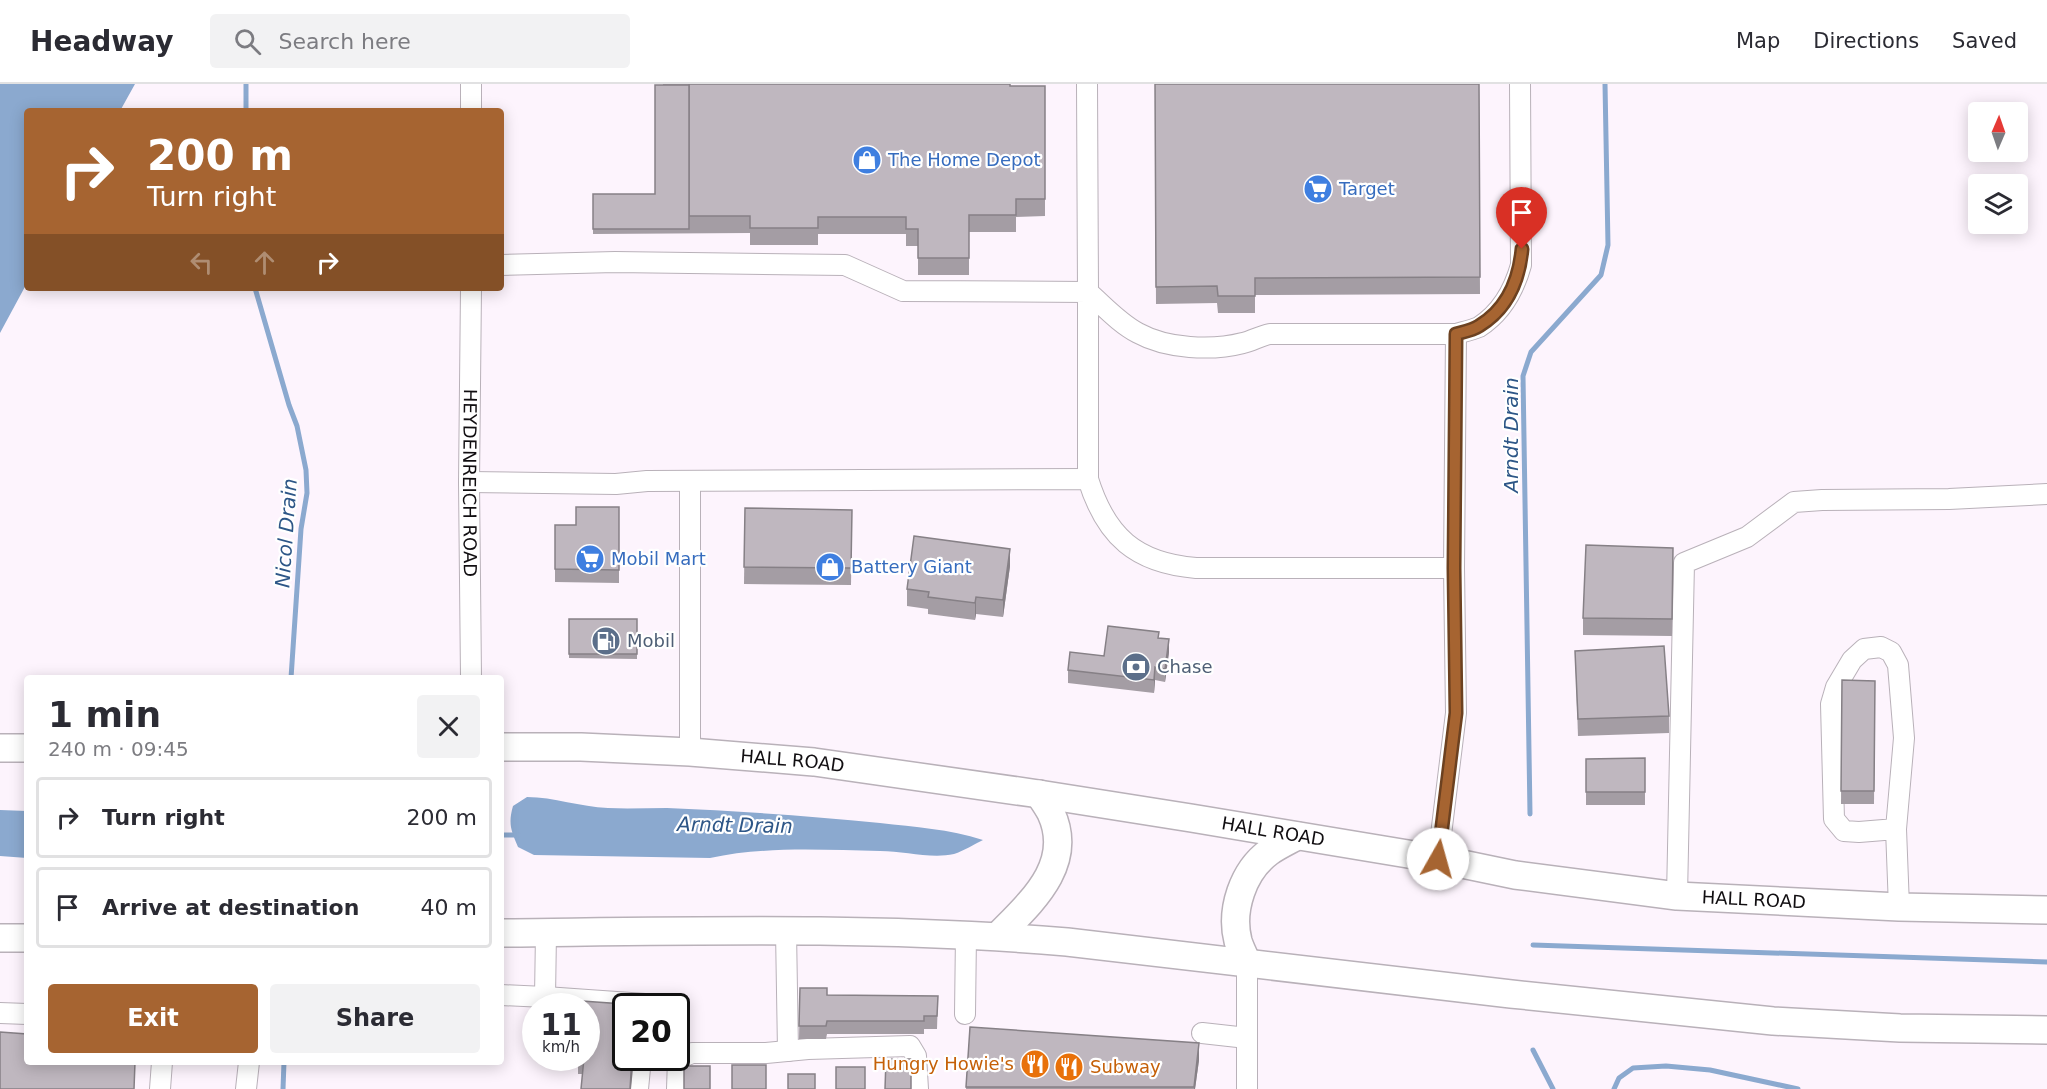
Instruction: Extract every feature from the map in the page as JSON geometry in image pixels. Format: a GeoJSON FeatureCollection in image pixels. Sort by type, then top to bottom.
{"type":"FeatureCollection","features":[{"type":"Feature","properties":{"kind":"highway","name":"HALL ROAD"},"geometry":{"type":"LineString","coordinates":[[504,747],[581,747],[690,752],[814,762],[1039,794],[1438,859],[1515,875],[1677,896],[1899,907],[2047,910]]}},
{"type":"Feature","properties":{"kind":"highway"},"geometry":{"type":"LineString","coordinates":[[0,748],[24,748]]}},
{"type":"Feature","properties":{"kind":"highway"},"geometry":{"type":"LineString","coordinates":[[998,936],[1038,894],[1048,880],[1054,862],[1056,834],[1052,815],[1039,794]]}},
{"type":"Feature","properties":{"kind":"highway"},"geometry":{"type":"LineString","coordinates":[[1247,963],[1238,940],[1237,919],[1240,894],[1248,875],[1256,865],[1269,852],[1297,836]]}},
{"type":"Feature","properties":{"kind":"highway"},"geometry":{"type":"LineString","coordinates":[[504,933],[786,931],[998,936],[1773,1021],[1900,1028],[2047,1030]]}},
{"type":"Feature","properties":{"kind":"highway"},"geometry":{"type":"LineString","coordinates":[[0,938],[24,938]]}},
{"type":"Feature","properties":{"kind":"street"},"geometry":{"type":"LineString","coordinates":[[471,84],[471,108]]}},
{"type":"Feature","properties":{"kind":"street"},"geometry":{"type":"LineString","coordinates":[[1087,84],[1088,479],[1094,499],[1104,519],[1116,535],[1137,553],[1166,563],[1197,568],[1454,568]]}},
{"type":"Feature","properties":{"kind":"street"},"geometry":{"type":"LineString","coordinates":[[504,265],[615,262],[845,265],[903,291],[1088,292],[1125,325],[1138,333],[1166,343],[1181,345],[1220,346],[1280,333],[1456,334],[1478,327],[1498,310],[1509,296],[1517,280],[1522,249],[1520,84]]}},
{"type":"Feature","properties":{"kind":"street","name":"HEYDENREICH ROAD"},"geometry":{"type":"LineString","coordinates":[[471,291],[469,482],[471,675]]}},
{"type":"Feature","properties":{"kind":"street"},"geometry":{"type":"LineString","coordinates":[[1438,859],[1456,713],[1454,568],[1456,334]]}},
{"type":"Feature","properties":{"kind":"street"},"geometry":{"type":"LineString","coordinates":[[469,482],[616,484],[647,481],[1088,479]]}},
{"type":"Feature","properties":{"kind":"street"},"geometry":{"type":"LineString","coordinates":[[690,481],[690,752]]}},
{"type":"Feature","properties":{"kind":"street"},"geometry":{"type":"LineString","coordinates":[[1677,896],[1684,563],[1747,537],[1794,502],[1949,499],[2047,494]]}},
{"type":"Feature","properties":{"kind":"street"},"geometry":{"type":"LineString","coordinates":[[1896,829],[1844,831],[1834,819],[1831,704],[1836,687],[1852,660],[1864,649],[1881,647],[1891,652],[1898,665],[1904,738],[1896,829],[1899,907]]}},
{"type":"Feature","properties":{"kind":"street"},"geometry":{"type":"LineString","coordinates":[[786,931],[788,1051]]}},
{"type":"Feature","properties":{"kind":"street"},"geometry":{"type":"LineString","coordinates":[[545,993],[546,933]]}},
{"type":"Feature","properties":{"kind":"street"},"geometry":{"type":"LineString","coordinates":[[965,1014],[966,934]]}},
{"type":"Feature","properties":{"kind":"street"},"geometry":{"type":"LineString","coordinates":[[1246,1089],[1247,963]]}},
{"type":"Feature","properties":{"kind":"street"},"geometry":{"type":"LineString","coordinates":[[504,995],[522,995]]}},
{"type":"Feature","properties":{"kind":"street"},"geometry":{"type":"LineString","coordinates":[[0,1012],[24,1014]]}},
{"type":"Feature","properties":{"kind":"street"},"geometry":{"type":"LineString","coordinates":[[1202,1033],[1247,1038]]}},
{"type":"Feature","properties":{"kind":"street"},"geometry":{"type":"LineString","coordinates":[[677,1089],[678,1059],[692,1053],[766,1053],[910,1046],[916,1056],[918,1089]]}},
{"type":"Feature","properties":{"kind":"street"},"geometry":{"type":"LineString","coordinates":[[160,1089],[162,1065]]}},
{"type":"Feature","properties":{"kind":"street"},"geometry":{"type":"LineString","coordinates":[[246,1089],[249,1065]]}},
{"type":"Feature","properties":{"kind":"street"},"geometry":{"type":"LineString","coordinates":[[638,1089],[640,1071]]}},
{"type":"Feature","properties":{"kind":"water"},"geometry":{"type":"Polygon","coordinates":[[[0,84],[135,84],[122,108],[24,108],[24,289],[0,333],[0,84]]]}},
{"type":"Feature","properties":{"kind":"water"},"geometry":{"type":"Polygon","coordinates":[[[527,797],[608,808],[694,809],[854,820],[932,829],[983,840],[954,854],[936,856],[889,851],[816,850],[773,850],[710,858],[534,855],[518,847],[511,827],[513,806],[527,797]]]}},
{"type":"Feature","properties":{"kind":"water"},"geometry":{"type":"Polygon","coordinates":[[[0,810],[24,811],[24,858],[0,856],[0,810]]]}},
{"type":"Feature","properties":{"kind":"building","name":"The Home Depot"},"geometry":{"type":"Polygon","coordinates":[[[689,84],[1010,84],[1010,86],[1045,86],[1045,199],[1016,199],[1016,215],[969,215],[969,258],[918,258],[918,229],[906,229],[906,217],[818,217],[818,228],[750,228],[750,216],[689,216],[689,84]]]}},
{"type":"Feature","properties":{"kind":"building","name":"Target"},"geometry":{"type":"Polygon","coordinates":[[[1155,84],[1479,84],[1480,277],[1255,278],[1255,296],[1218,296],[1217,286],[1156,287],[1155,84]]]}},
{"type":"Feature","properties":{"kind":"building"},"geometry":{"type":"Polygon","coordinates":[[[655,85],[689,85],[689,229],[593,229],[593,194],[655,194],[655,85]]]}},
{"type":"Feature","properties":{"kind":"building"},"geometry":{"type":"Polygon","coordinates":[[[576,507],[619,507],[619,570],[555,569],[555,525],[576,525],[576,507]]]}},
{"type":"Feature","properties":{"kind":"building"},"geometry":{"type":"Polygon","coordinates":[[[745,508],[852,510],[851,568],[744,567],[745,508]]]}},
{"type":"Feature","properties":{"kind":"building"},"geometry":{"type":"Polygon","coordinates":[[[914,536],[1010,549],[1003,600],[976,597],[975,603],[928,597],[929,592],[907,589],[914,536]]]}},
{"type":"Feature","properties":{"kind":"building"},"geometry":{"type":"Polygon","coordinates":[[[1586,545],[1673,548],[1672,619],[1583,618],[1586,545]]]}},
{"type":"Feature","properties":{"kind":"building"},"geometry":{"type":"Polygon","coordinates":[[[569,619],[637,619],[637,654],[569,654],[569,619]]]}},
{"type":"Feature","properties":{"kind":"building","name":"Chase"},"geometry":{"type":"Polygon","coordinates":[[[1108,626],[1159,632],[1158,638],[1169,639],[1165,669],[1155,667],[1154,680],[1068,670],[1070,652],[1104,656],[1108,626]]]}},
{"type":"Feature","properties":{"kind":"building"},"geometry":{"type":"Polygon","coordinates":[[[1664,646],[1669,716],[1578,719],[1575,651],[1664,646]]]}},
{"type":"Feature","properties":{"kind":"building"},"geometry":{"type":"Polygon","coordinates":[[[1842,680],[1875,681],[1874,791],[1841,791],[1842,680]]]}},
{"type":"Feature","properties":{"kind":"building"},"geometry":{"type":"Polygon","coordinates":[[[1645,758],[1645,792],[1586,792],[1586,759],[1645,758]]]}},
{"type":"Feature","properties":{"kind":"building"},"geometry":{"type":"Polygon","coordinates":[[[800,988],[827,988],[827,995],[938,996],[937,1016],[924,1016],[924,1021],[827,1021],[826,1026],[799,1026],[800,988]]]}},
{"type":"Feature","properties":{"kind":"building"},"geometry":{"type":"Polygon","coordinates":[[[600,1002],[612,1003],[612,1071],[631,1071],[630,1089],[581,1089],[583,1071],[600,1071],[600,1002]]]}},
{"type":"Feature","properties":{"kind":"building"},"geometry":{"type":"Polygon","coordinates":[[[970,1027],[1199,1043],[1194,1087],[966,1087],[970,1027]]]}},
{"type":"Feature","properties":{"kind":"building"},"geometry":{"type":"Polygon","coordinates":[[[0,1032],[24,1034],[24,1065],[135,1065],[134,1089],[0,1089],[0,1032]]]}},
{"type":"Feature","properties":{"kind":"building"},"geometry":{"type":"Polygon","coordinates":[[[886,1059],[911,1059],[911,1089],[885,1089],[886,1059]]]}},
{"type":"Feature","properties":{"kind":"building"},"geometry":{"type":"Polygon","coordinates":[[[732,1065],[766,1065],[766,1089],[732,1089],[732,1065]]]}},
{"type":"Feature","properties":{"kind":"building"},"geometry":{"type":"Polygon","coordinates":[[[690,1066],[710,1066],[710,1089],[684,1089],[684,1071],[690,1071],[690,1066]]]}},
{"type":"Feature","properties":{"kind":"building"},"geometry":{"type":"Polygon","coordinates":[[[836,1067],[865,1067],[865,1089],[836,1089],[836,1067]]]}},
{"type":"Feature","properties":{"kind":"building"},"geometry":{"type":"Polygon","coordinates":[[[788,1074],[815,1074],[815,1089],[788,1089],[788,1074]]]}},
{"type":"Feature","properties":{"kind":"waterway","name":"Nicol Drain"},"geometry":{"type":"LineString","coordinates":[[246,84],[246,108]]}},
{"type":"Feature","properties":{"kind":"waterway","name":"Arndt Drain"},"geometry":{"type":"LineString","coordinates":[[1530,814],[1523,376],[1531,352],[1601,275],[1608,245],[1605,84]]}},
{"type":"Feature","properties":{"kind":"waterway","name":"Nicol Drain"},"geometry":{"type":"LineString","coordinates":[[256,291],[297,426],[306,470],[307,493],[301,529],[291,675]]}},
{"type":"Feature","properties":{"kind":"waterway","name":"Arndt Drain"},"geometry":{"type":"LineString","coordinates":[[504,835],[518,835]]}},
{"type":"Feature","properties":{"kind":"waterway"},"geometry":{"type":"LineString","coordinates":[[1533,945],[2047,962]]}},
{"type":"Feature","properties":{"kind":"waterway","name":"Arndt Drain"},"geometry":{"type":"LineString","coordinates":[[1533,1050],[1553,1089]]}},
{"type":"Feature","properties":{"kind":"waterway","name":"Nicol Drain"},"geometry":{"type":"LineString","coordinates":[[283,1089],[284,1065]]}},
{"type":"Feature","properties":{"kind":"waterway"},"geometry":{"type":"LineString","coordinates":[[1614,1089],[1619,1078],[1633,1068],[1666,1066],[1710,1070],[1798,1089]]}},
{"type":"Feature","properties":{"kind":"place","name":"The Home Depot"},"geometry":{"type":"Point","coordinates":[867,160]}},
{"type":"Feature","properties":{"kind":"place","name":"Target"},"geometry":{"type":"Point","coordinates":[1318,189]}},
{"type":"Feature","properties":{"kind":"place","name":"Mobil Mart"},"geometry":{"type":"Point","coordinates":[590,559]}},
{"type":"Feature","properties":{"kind":"place","name":"Battery Giant"},"geometry":{"type":"Point","coordinates":[830,567]}},
{"type":"Feature","properties":{"kind":"place","name":"Mobil"},"geometry":{"type":"Point","coordinates":[606,641]}},
{"type":"Feature","properties":{"kind":"place","name":"Chase"},"geometry":{"type":"Point","coordinates":[1136,667]}},
{"type":"Feature","properties":{"kind":"place","name":"Hungry Howie's"},"geometry":{"type":"Point","coordinates":[1035,1064]}},
{"type":"Feature","properties":{"kind":"place","name":"Subway"},"geometry":{"type":"Point","coordinates":[1069,1067]}},
{"type":"Feature","properties":{"kind":"route"},"geometry":{"type":"LineString","coordinates":[[1438,859],[1456,713],[1454,568],[1456,334],[1478,327],[1498,310],[1509,296],[1517,280],[1522,249]]}}]}
